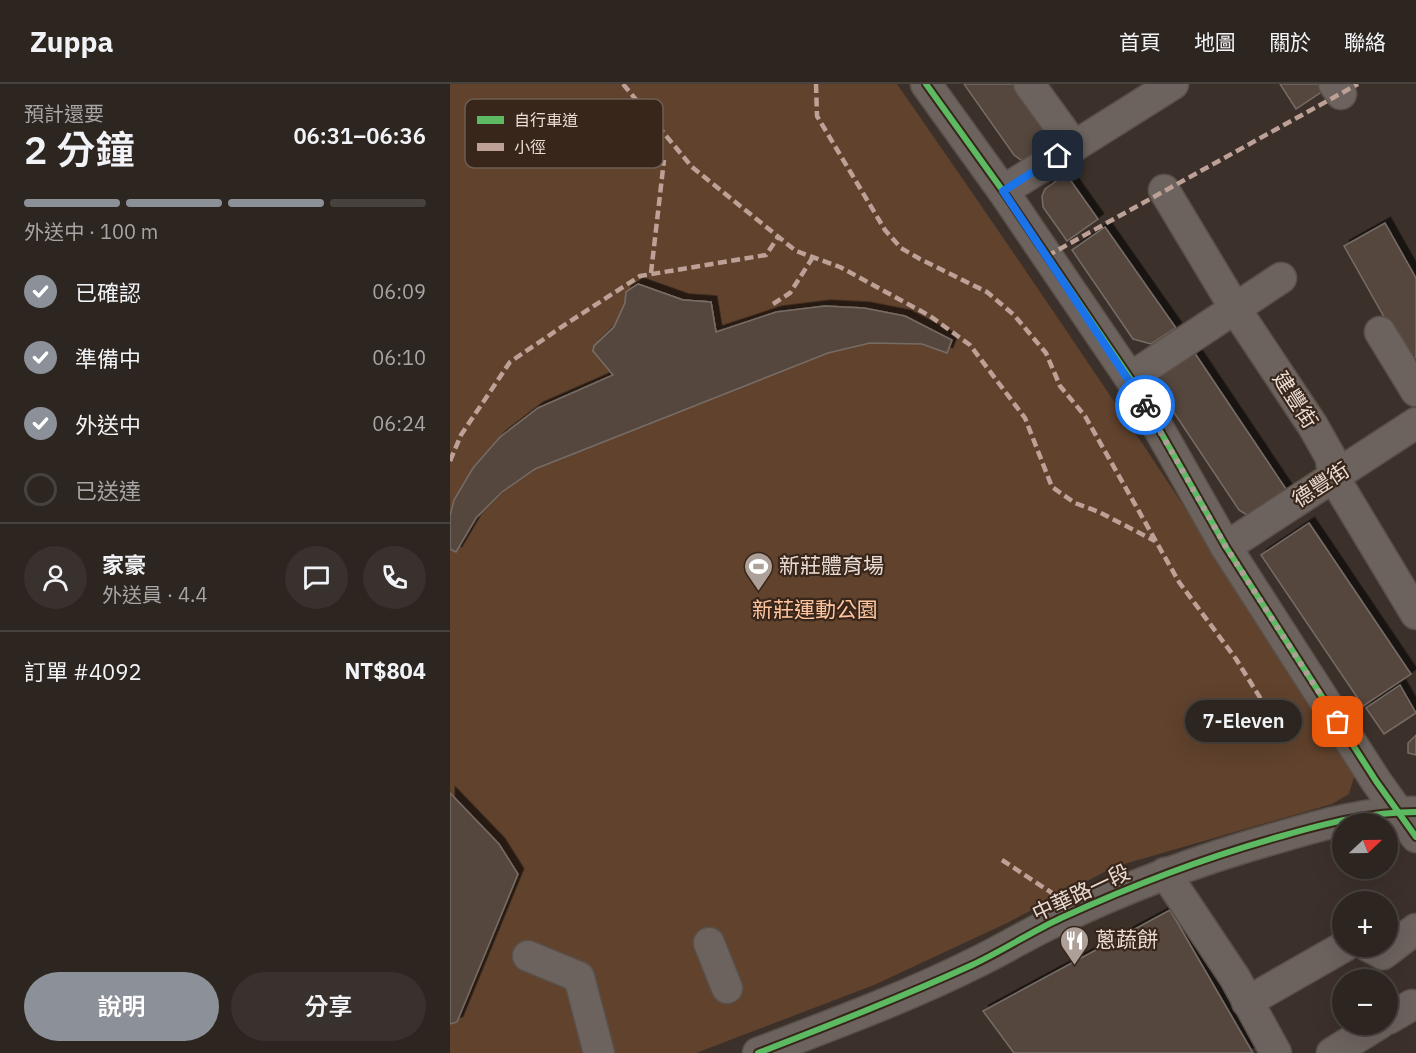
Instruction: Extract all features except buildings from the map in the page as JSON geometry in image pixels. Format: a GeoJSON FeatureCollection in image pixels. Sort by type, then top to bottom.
{"type":"FeatureCollection","features":[{"type":"Feature","properties":{"kind":"street"},"geometry":{"type":"LineString","coordinates":[[926,84],[1003,191],[1130,378],[1226,547],[1407,812],[1416,837]]}},
{"type":"Feature","properties":{"kind":"street"},"geometry":{"type":"LineString","coordinates":[[1029,84],[1074,146]]}},
{"type":"Feature","properties":{"kind":"street"},"geometry":{"type":"LineString","coordinates":[[1003,191],[1173,84]]}},
{"type":"Feature","properties":{"kind":"street","name":"建豐街"},"geometry":{"type":"LineString","coordinates":[[1164,190],[1236,310],[1322,442],[1331,458],[1333,476],[1416,614]]}},
{"type":"Feature","properties":{"kind":"street"},"geometry":{"type":"LineString","coordinates":[[1130,378],[1236,310],[1281,278]]}},
{"type":"Feature","properties":{"kind":"street"},"geometry":{"type":"LineString","coordinates":[[1380,332],[1416,391]]}},
{"type":"Feature","properties":{"kind":"street","name":"德豐街"},"geometry":{"type":"LineString","coordinates":[[1226,547],[1416,423]]}},
{"type":"Feature","properties":{"kind":"street","name":"中華路一段"},"geometry":{"type":"LineString","coordinates":[[768,1051],[975,964],[1059,919],[1165,873],[1220,854],[1329,823],[1361,816],[1407,812]]}},
{"type":"Feature","properties":{"kind":"street"},"geometry":{"type":"LineString","coordinates":[[1165,873],[1248,1002],[1276,1053]]}},
{"type":"Feature","properties":{"kind":"street"},"geometry":{"type":"LineString","coordinates":[[1398,943],[1416,929]]}},
{"type":"Feature","properties":{"kind":"street"},"geometry":{"type":"LineString","coordinates":[[709,943],[727,988]]}},
{"type":"Feature","properties":{"kind":"street"},"geometry":{"type":"LineString","coordinates":[[1248,1002],[1332,954]]}},
{"type":"Feature","properties":{"kind":"street"},"geometry":{"type":"LineString","coordinates":[[528,956],[579,977],[599,1053]]}},
{"type":"Feature","properties":{"kind":"street"},"geometry":{"type":"LineString","coordinates":[[1332,1053],[1361,1035]]}},
{"type":"Feature","properties":{"kind":"green space","name":"新莊運動公園"},"geometry":{"type":"Polygon","coordinates":[[[450,84],[897,84],[1124,417],[1346,754],[1354,777],[1349,794],[1332,804],[1114,867],[1007,923],[874,985],[696,1053],[450,1053],[450,84]]]}},
{"type":"Feature","properties":{"kind":"marked path"},"geometry":{"type":"LineString","coordinates":[[623,84],[635,99]]}},
{"type":"Feature","properties":{"kind":"marked path"},"geometry":{"type":"LineString","coordinates":[[816,84],[817,116],[885,230],[901,248],[987,292],[1014,315],[1046,353],[1060,386],[1085,416],[1179,582],[1236,659],[1287,741]]}},
{"type":"Feature","properties":{"kind":"marked path"},"geometry":{"type":"LineString","coordinates":[[1047,256],[1358,84]]}},
{"type":"Feature","properties":{"kind":"marked path"},"geometry":{"type":"LineString","coordinates":[[663,132],[692,167],[796,251],[840,267],[930,316],[970,345],[1025,418],[1052,487],[1075,503],[1099,512],[1155,541]]}},
{"type":"Feature","properties":{"kind":"marked path"},"geometry":{"type":"LineString","coordinates":[[651,273],[664,160]]}},
{"type":"Feature","properties":{"kind":"marked path"},"geometry":{"type":"LineString","coordinates":[[450,461],[461,435],[510,362],[640,276],[766,255],[778,237]]}},
{"type":"Feature","properties":{"kind":"marked path"},"geometry":{"type":"LineString","coordinates":[[773,304],[790,293],[813,257]]}},
{"type":"Feature","properties":{"kind":"marked path"},"geometry":{"type":"LineString","coordinates":[[1002,860],[1052,893]]}},
{"type":"Feature","properties":{"kind":"cycle path"},"geometry":{"type":"LineString","coordinates":[[926,84],[1003,191],[1130,378],[1226,547],[1376,781],[1416,837]]}},
{"type":"Feature","properties":{"kind":"cycle path"},"geometry":{"type":"LineString","coordinates":[[758,1053],[946,977],[1061,918],[1170,872],[1299,831],[1365,816],[1416,812]]}},
{"type":"Feature","properties":{"kind":"way so far"},"geometry":{"type":"LineString","coordinates":[[1145,405],[1226,547],[1338,722]]}},
{"type":"Feature","properties":{"kind":"place","name":"新莊體育場"},"geometry":{"type":"Point","coordinates":[758,592]}},
{"type":"Feature","properties":{"kind":"place","name":"7-Eleven"},"geometry":{"type":"Point","coordinates":[1338,722]}},
{"type":"Feature","properties":{"kind":"place","name":"蔥蔬餅"},"geometry":{"type":"Point","coordinates":[1074,966]}},
{"type":"Feature","properties":{"kind":"route"},"geometry":{"type":"LineString","coordinates":[[1058,156],[1003,191],[1130,378],[1145,405]]}}]}
